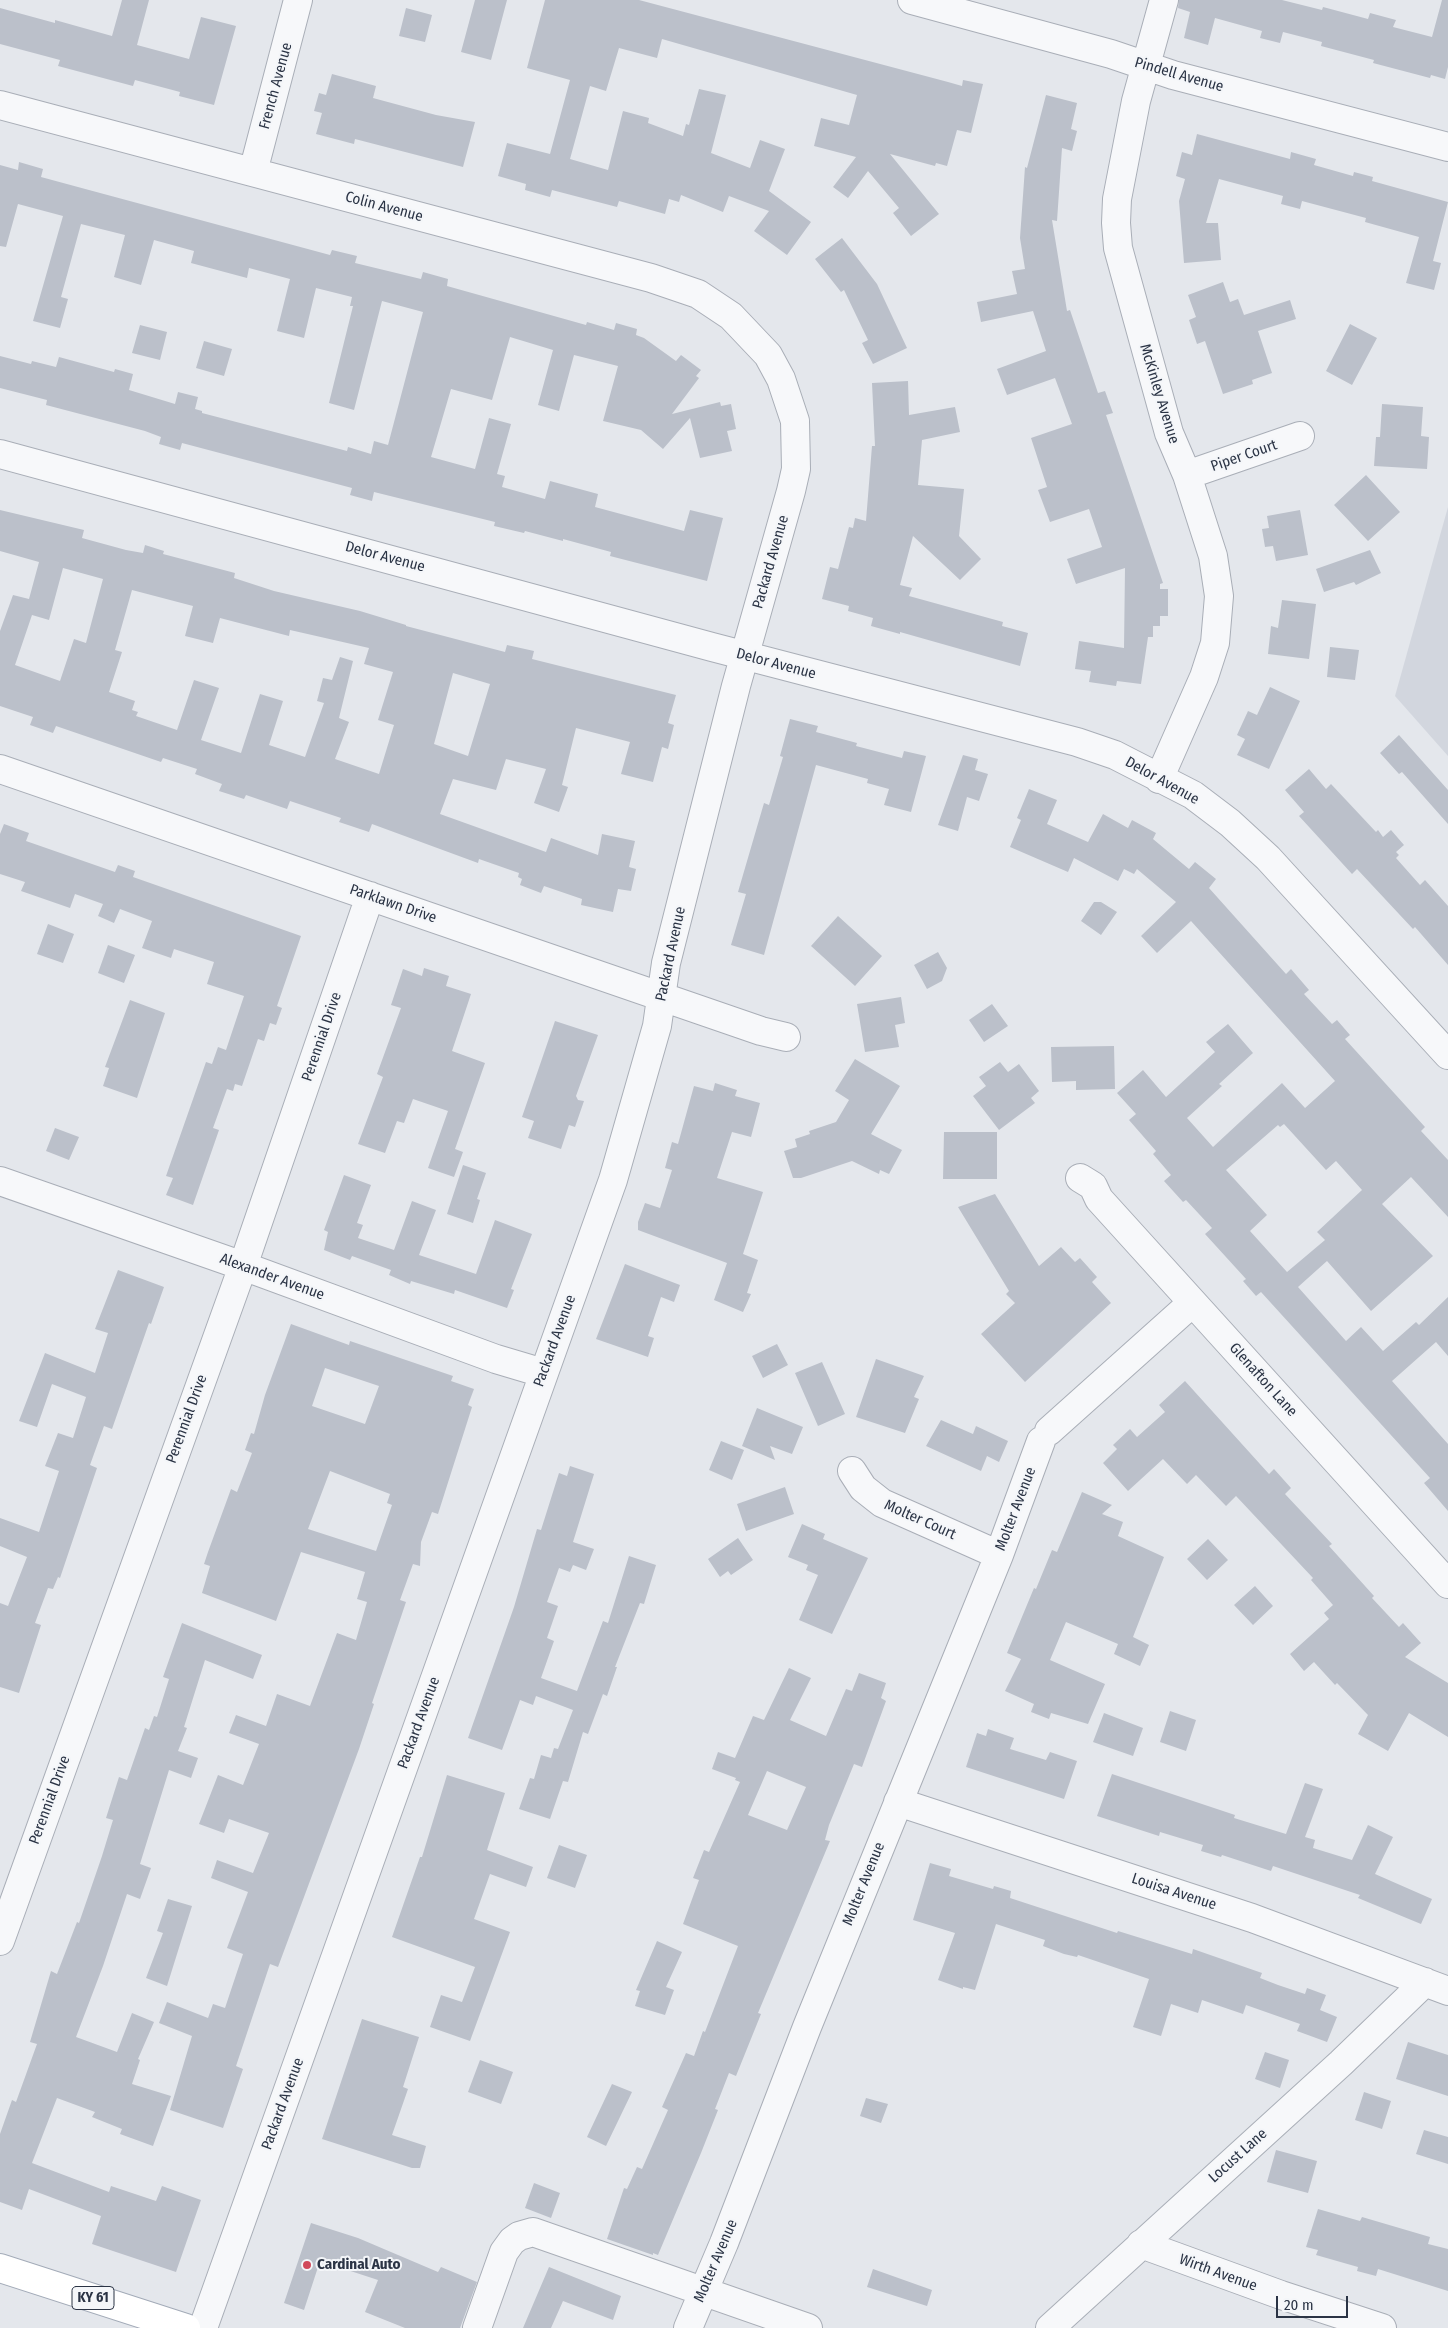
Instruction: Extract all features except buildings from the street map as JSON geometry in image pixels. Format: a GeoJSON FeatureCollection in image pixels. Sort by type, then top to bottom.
{"type":"FeatureCollection","features":[{"type":"Feature","properties":{"kind":"main road","name":"KY 61"},"geometry":{"type":"LineString","coordinates":[[0,2268],[186,2328]]}},
{"type":"Feature","properties":{"kind":"street","name":"French Avenue"},"geometry":{"type":"LineString","coordinates":[[253,172],[298,0]]}},
{"type":"Feature","properties":{"kind":"street","name":"Pindell Avenue"},"geometry":{"type":"LineString","coordinates":[[912,0],[1111,54],[1145,66],[1448,147]]}},
{"type":"Feature","properties":{"kind":"street","name":"McKinley Avenue"},"geometry":{"type":"LineString","coordinates":[[1159,779],[1204,677],[1215,643],[1219,596],[1213,556],[1187,475],[1169,433],[1118,248],[1116,224],[1117,199],[1136,101],[1164,0]]}},
{"type":"Feature","properties":{"kind":"street","name":"Colin Avenue"},"geometry":{"type":"LineString","coordinates":[[0,105],[651,278],[698,294],[719,307],[754,338]]}},
{"type":"Feature","properties":{"kind":"street","name":"Packard Avenue"},"geometry":{"type":"LineString","coordinates":[[203,2328],[613,1180],[656,1026],[666,963],[744,656],[796,469],[795,421],[781,379],[768,355],[754,338]]}},
{"type":"Feature","properties":{"kind":"street","name":"Piper Court"},"geometry":{"type":"LineString","coordinates":[[1187,475],[1300,436]]}},
{"type":"Feature","properties":{"kind":"street","name":"Delor Avenue"},"geometry":{"type":"LineString","coordinates":[[0,454],[744,656],[1077,742],[1115,755],[1193,796],[1230,823],[1268,858],[1448,1055]]}},
{"type":"Feature","properties":{"kind":"street","name":"Parklawn Drive"},"geometry":{"type":"LineString","coordinates":[[0,769],[761,1031],[786,1037]]}},
{"type":"Feature","properties":{"kind":"street","name":"Perennial Drive"},"geometry":{"type":"LineString","coordinates":[[0,1941],[242,1266],[370,896]]}},
{"type":"Feature","properties":{"kind":"street","name":"Glenafton Lane"},"geometry":{"type":"LineString","coordinates":[[1080,1178],[1093,1186],[1099,1199],[1448,1584]]}},
{"type":"Feature","properties":{"kind":"street","name":"Alexander Avenue"},"geometry":{"type":"LineString","coordinates":[[0,1181],[242,1266],[487,1356],[543,1373]]}},
{"type":"Feature","properties":{"kind":"street","name":"Molter Avenue"},"geometry":{"type":"LineString","coordinates":[[688,2328],[898,1802],[999,1555],[1045,1436],[1192,1303]]}},
{"type":"Feature","properties":{"kind":"street","name":"Molter Court"},"geometry":{"type":"LineString","coordinates":[[852,1472],[863,1488],[882,1503],[999,1555]]}},
{"type":"Feature","properties":{"kind":"street","name":"Louisa Avenue"},"geometry":{"type":"LineString","coordinates":[[898,1802],[1252,1918],[1436,1987]]}},
{"type":"Feature","properties":{"kind":"street","name":"Locust Lane"},"geometry":{"type":"LineString","coordinates":[[1050,2328],[1341,2063],[1436,1987]]}},
{"type":"Feature","properties":{"kind":"street"},"geometry":{"type":"LineString","coordinates":[[477,2328],[504,2252],[512,2241],[526,2232],[533,2232],[808,2328]]}},
{"type":"Feature","properties":{"kind":"street","name":"Wirth Avenue"},"geometry":{"type":"LineString","coordinates":[[1141,2244],[1281,2295],[1382,2328]]}},
{"type":"Feature","properties":{"kind":"shaded area"},"geometry":{"type":"Polygon","coordinates":[[[1448,507],[1448,756],[1395,696],[1448,507]]]}},
{"type":"Feature","properties":{"kind":"place","name":"Cardinal Auto"},"geometry":{"type":"Point","coordinates":[307,2265]}}]}
